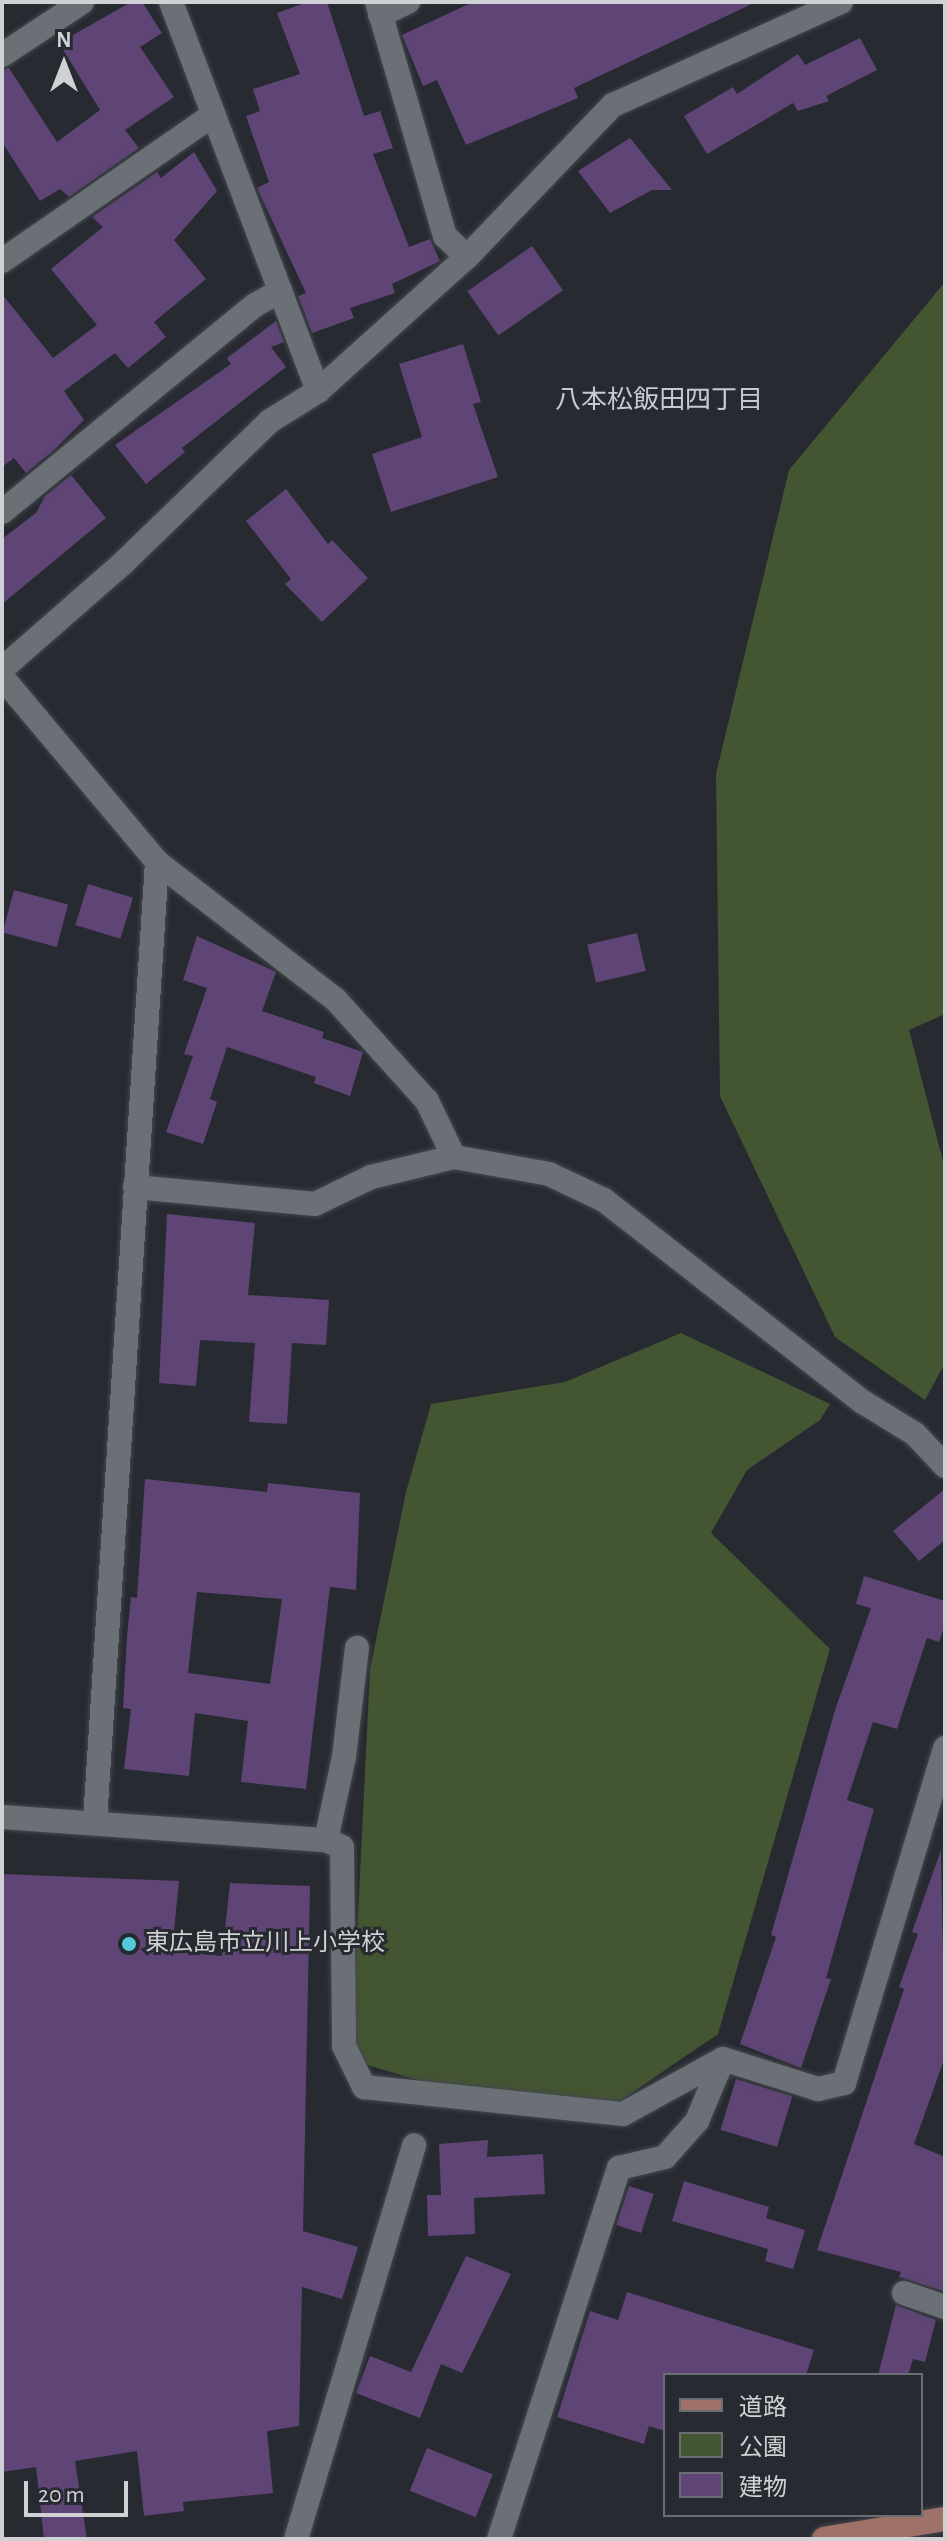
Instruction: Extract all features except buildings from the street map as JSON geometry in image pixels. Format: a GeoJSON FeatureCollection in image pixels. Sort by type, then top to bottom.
{"type":"FeatureCollection","features":[{"type":"Feature","properties":{"kind":"main road"},"geometry":{"type":"LineString","coordinates":[[824,2539],[945,2519]]}},
{"type":"Feature","properties":{"kind":"street"},"geometry":{"type":"LineString","coordinates":[[2,55],[82,2]]}},
{"type":"Feature","properties":{"kind":"street"},"geometry":{"type":"LineString","coordinates":[[171,2],[318,391]]}},
{"type":"Feature","properties":{"kind":"street"},"geometry":{"type":"LineString","coordinates":[[408,2],[378,8],[445,236],[467,257]]}},
{"type":"Feature","properties":{"kind":"street"},"geometry":{"type":"LineString","coordinates":[[2,669],[123,563],[270,421],[318,391],[467,257],[613,105],[841,2]]}},
{"type":"Feature","properties":{"kind":"street"},"geometry":{"type":"LineString","coordinates":[[2,261],[213,115]]}},
{"type":"Feature","properties":{"kind":"street"},"geometry":{"type":"LineString","coordinates":[[2,512],[255,305],[280,291]]}},
{"type":"Feature","properties":{"kind":"street"},"geometry":{"type":"LineString","coordinates":[[2,677],[157,862],[336,1000],[427,1101],[454,1157]]}},
{"type":"Feature","properties":{"kind":"street"},"geometry":{"type":"LineString","coordinates":[[95,1821],[157,862]]}},
{"type":"Feature","properties":{"kind":"street"},"geometry":{"type":"LineString","coordinates":[[135,1187],[315,1204],[371,1177],[454,1157],[549,1174],[604,1200],[863,1402],[915,1434],[945,1466]]}},
{"type":"Feature","properties":{"kind":"street"},"geometry":{"type":"LineString","coordinates":[[326,1840],[344,1757],[357,1648]]}},
{"type":"Feature","properties":{"kind":"street"},"geometry":{"type":"LineString","coordinates":[[2,1817],[95,1821],[326,1840],[342,1847],[344,2046],[364,2087],[623,2114],[723,2059],[818,2089],[844,2083],[945,1748]]}},
{"type":"Feature","properties":{"kind":"street"},"geometry":{"type":"LineString","coordinates":[[499,2539],[619,2168],[665,2157],[697,2121],[723,2059]]}},
{"type":"Feature","properties":{"kind":"street"},"geometry":{"type":"LineString","coordinates":[[296,2539],[414,2145]]}},
{"type":"Feature","properties":{"kind":"street"},"geometry":{"type":"LineString","coordinates":[[904,2293],[945,2307]]}},
{"type":"Feature","properties":{"kind":"green space"},"geometry":{"type":"Polygon","coordinates":[[[945,282],[945,1014],[909,1030],[945,1169],[945,1363],[925,1400],[835,1337],[720,1096],[716,774],[789,470],[945,282]]]}},
{"type":"Feature","properties":{"kind":"green space"},"geometry":{"type":"Polygon","coordinates":[[[681,1333],[830,1404],[820,1420],[747,1470],[711,1533],[830,1649],[718,2034],[611,2107],[497,2104],[351,2060],[370,1669],[406,1492],[431,1404],[565,1382],[681,1333]]]}},
{"type":"Feature","properties":{"kind":"place","name":"東広島市立川上小学校"},"geometry":{"type":"Point","coordinates":[129,1944]}},
{"type":"Feature","properties":{"kind":"district","name":"八本松飯田四丁目"},"geometry":{"type":"Point","coordinates":[659,401]}}]}
